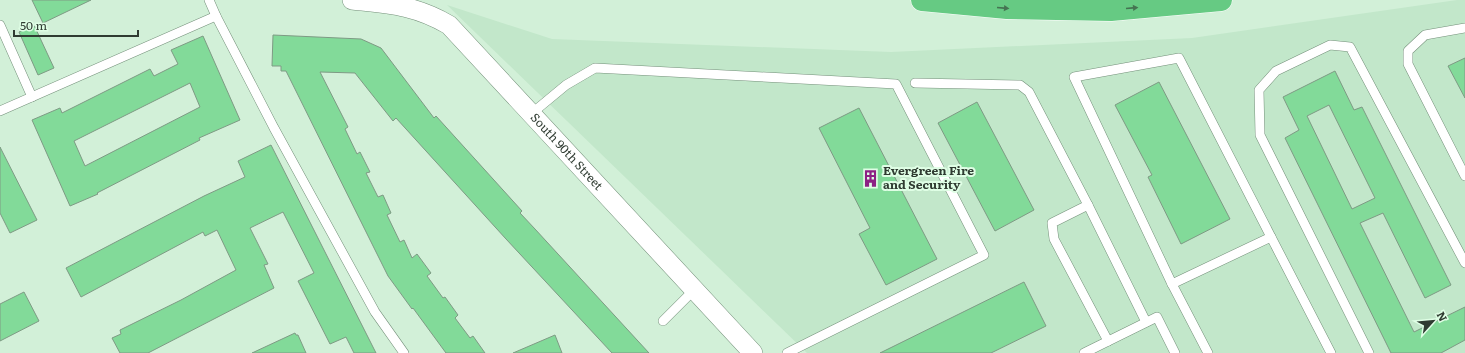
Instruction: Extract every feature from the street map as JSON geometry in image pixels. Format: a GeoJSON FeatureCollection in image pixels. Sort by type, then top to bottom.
{"type":"FeatureCollection","features":[{"type":"Feature","properties":{"kind":"highway"},"geometry":{"type":"LineString","coordinates":[[922,0],[1007,8],[1112,10],[1221,0]]}},
{"type":"Feature","properties":{"kind":"street","name":"South 90th Street"},"geometry":{"type":"LineString","coordinates":[[352,0],[407,6],[423,12],[448,25],[753,353]]}},
{"type":"Feature","properties":{"kind":"lane"},"geometry":{"type":"LineString","coordinates":[[209,0],[274,128],[375,312],[404,353]]}},
{"type":"Feature","properties":{"kind":"lane"},"geometry":{"type":"LineString","coordinates":[[0,111],[216,16]]}},
{"type":"Feature","properties":{"kind":"lane"},"geometry":{"type":"LineString","coordinates":[[0,25],[32,97]]}},
{"type":"Feature","properties":{"kind":"lane"},"geometry":{"type":"LineString","coordinates":[[1465,28],[1424,35],[1408,51],[1408,64],[1465,176]]}},
{"type":"Feature","properties":{"kind":"lane"},"geometry":{"type":"LineString","coordinates":[[1369,353],[1260,135],[1259,90],[1276,71],[1330,45],[1350,47],[1465,263]]}},
{"type":"Feature","properties":{"kind":"lane"},"geometry":{"type":"LineString","coordinates":[[1208,353],[1172,284],[1074,77],[1179,58],[1331,353]]}},
{"type":"Feature","properties":{"kind":"lane"},"geometry":{"type":"LineString","coordinates":[[531,114],[566,84],[595,68],[896,84],[984,255],[786,353]]}},
{"type":"Feature","properties":{"kind":"lane"},"geometry":{"type":"LineString","coordinates":[[915,83],[1020,85],[1029,92],[1088,205],[1146,322]]}},
{"type":"Feature","properties":{"kind":"lane"},"geometry":{"type":"LineString","coordinates":[[1088,205],[1052,223],[1054,239],[1108,341]]}},
{"type":"Feature","properties":{"kind":"lane"},"geometry":{"type":"LineString","coordinates":[[1172,284],[1271,237]]}},
{"type":"Feature","properties":{"kind":"lane"},"geometry":{"type":"LineString","coordinates":[[663,321],[694,290]]}},
{"type":"Feature","properties":{"kind":"lane"},"geometry":{"type":"LineString","coordinates":[[1084,353],[1157,317],[1175,353]]}},
{"type":"Feature","properties":{"kind":"shaded area"},"geometry":{"type":"Polygon","coordinates":[[[1465,0],[1465,353],[807,353],[447,5],[552,39],[891,52],[1192,38],[1465,0]]]}},
{"type":"Feature","properties":{"kind":"building"},"geometry":{"type":"Polygon","coordinates":[[[32,0],[91,0],[43,23],[32,0]]]}},
{"type":"Feature","properties":{"kind":"building"},"geometry":{"type":"Polygon","coordinates":[[[34,25],[54,68],[38,75],[19,32],[34,25]]]}},
{"type":"Feature","properties":{"kind":"building"},"geometry":{"type":"Polygon","coordinates":[[[273,35],[361,39],[381,48],[434,118],[436,116],[522,211],[520,213],[649,353],[612,353],[396,118],[393,121],[355,73],[320,72],[348,127],[345,129],[357,154],[360,152],[370,172],[366,173],[378,197],[383,195],[391,213],[387,215],[400,242],[404,240],[412,258],[417,254],[431,273],[427,276],[458,315],[455,318],[470,338],[473,336],[485,353],[446,353],[388,276],[286,71],[281,71],[281,66],[272,66],[273,35]]]}},
{"type":"Feature","properties":{"kind":"building"},"geometry":{"type":"Polygon","coordinates":[[[203,36],[240,120],[199,138],[200,140],[97,193],[98,194],[70,206],[32,120],[60,108],[62,113],[150,69],[154,76],[178,64],[171,50],[203,36]],[[190,83],[74,141],[85,166],[200,107],[190,83]]]}},
{"type":"Feature","properties":{"kind":"building"},"geometry":{"type":"Polygon","coordinates":[[[1465,58],[1465,98],[1448,66],[1465,58]]]}},
{"type":"Feature","properties":{"kind":"building"},"geometry":{"type":"Polygon","coordinates":[[[1335,71],[1354,110],[1362,107],[1451,285],[1425,298],[1383,213],[1360,223],[1414,332],[1465,307],[1465,340],[1441,353],[1391,353],[1285,138],[1299,130],[1283,97],[1335,71]],[[1329,105],[1307,116],[1352,209],[1375,198],[1329,105]]]}},
{"type":"Feature","properties":{"kind":"building"},"geometry":{"type":"Polygon","coordinates":[[[1159,82],[1230,219],[1181,244],[1148,177],[1152,175],[1115,105],[1159,82]]]}},
{"type":"Feature","properties":{"kind":"building"},"geometry":{"type":"Polygon","coordinates":[[[977,102],[1034,210],[995,231],[938,123],[977,102]]]}},
{"type":"Feature","properties":{"kind":"building","name":"Evergreen Fire and Security"},"geometry":{"type":"Polygon","coordinates":[[[859,108],[937,259],[886,285],[859,234],[870,228],[819,128],[859,108]]]}},
{"type":"Feature","properties":{"kind":"building"},"geometry":{"type":"Polygon","coordinates":[[[271,145],[376,353],[354,353],[346,337],[330,344],[298,281],[314,273],[283,212],[250,228],[268,264],[264,265],[274,288],[148,353],[120,353],[112,338],[121,334],[120,330],[181,300],[236,270],[217,230],[205,236],[203,232],[81,297],[66,268],[204,196],[245,177],[238,161],[271,145]]]}},
{"type":"Feature","properties":{"kind":"building"},"geometry":{"type":"Polygon","coordinates":[[[0,147],[37,220],[10,233],[0,213],[0,147]]]}},
{"type":"Feature","properties":{"kind":"building"},"geometry":{"type":"Polygon","coordinates":[[[1024,282],[1046,326],[991,353],[880,353],[1024,282]]]}},
{"type":"Feature","properties":{"kind":"building"},"geometry":{"type":"Polygon","coordinates":[[[24,292],[39,321],[0,341],[0,304],[24,292]]]}},
{"type":"Feature","properties":{"kind":"building"},"geometry":{"type":"Polygon","coordinates":[[[295,333],[298,335],[306,353],[252,353],[295,333]]]}},
{"type":"Feature","properties":{"kind":"building"},"geometry":{"type":"Polygon","coordinates":[[[555,335],[562,353],[513,353],[555,335]]]}},
{"type":"Feature","properties":{"kind":"place","name":"Evergreen Fire and Security"},"geometry":{"type":"Point","coordinates":[870,178]}}]}
